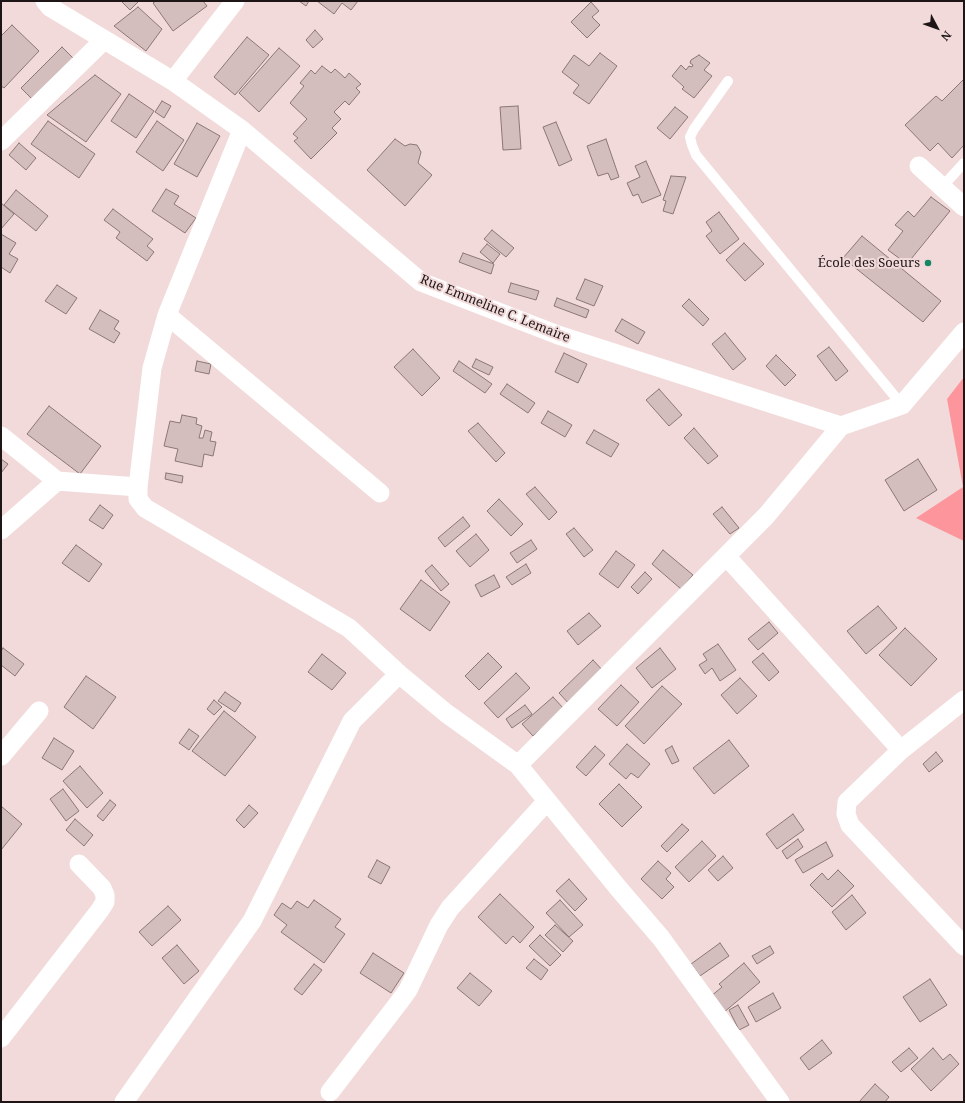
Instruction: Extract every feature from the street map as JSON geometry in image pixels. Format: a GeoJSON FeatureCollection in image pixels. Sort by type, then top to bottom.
{"type":"FeatureCollection","features":[{"type":"Feature","properties":{"kind":"street"},"geometry":{"type":"LineString","coordinates":[[173,81],[235,1]]}},
{"type":"Feature","properties":{"kind":"street","name":"Rue Emmeline C. Lemaire"},"geometry":{"type":"LineString","coordinates":[[51,3],[104,40],[173,81],[242,130],[421,282],[558,335],[841,426]]}},
{"type":"Feature","properties":{"kind":"street"},"geometry":{"type":"LineString","coordinates":[[1,141],[104,40]]}},
{"type":"Feature","properties":{"kind":"street"},"geometry":{"type":"LineString","coordinates":[[242,130],[166,314],[152,368],[138,487],[138,499],[145,508],[349,628],[399,674],[446,713],[518,765],[619,890],[661,938],[780,1102]]}},
{"type":"Feature","properties":{"kind":"street"},"geometry":{"type":"LineString","coordinates":[[918,166],[964,207]]}},
{"type":"Feature","properties":{"kind":"street"},"geometry":{"type":"LineString","coordinates":[[166,314],[380,493]]}},
{"type":"Feature","properties":{"kind":"street"},"geometry":{"type":"LineString","coordinates":[[518,765],[766,516],[841,426],[902,405],[964,332]]}},
{"type":"Feature","properties":{"kind":"street"},"geometry":{"type":"LineString","coordinates":[[1,436],[57,481],[138,487]]}},
{"type":"Feature","properties":{"kind":"street"},"geometry":{"type":"LineString","coordinates":[[1,530],[57,481]]}},
{"type":"Feature","properties":{"kind":"street"},"geometry":{"type":"LineString","coordinates":[[726,556],[901,750]]}},
{"type":"Feature","properties":{"kind":"street"},"geometry":{"type":"LineString","coordinates":[[124,1102],[252,921],[352,721],[399,674]]}},
{"type":"Feature","properties":{"kind":"street"},"geometry":{"type":"LineString","coordinates":[[964,700],[901,750],[847,802],[846,814],[850,825],[964,946]]}},
{"type":"Feature","properties":{"kind":"street"},"geometry":{"type":"LineString","coordinates":[[1,756],[39,711]]}},
{"type":"Feature","properties":{"kind":"street"},"geometry":{"type":"LineString","coordinates":[[330,1092],[408,990],[439,925],[450,908],[547,800]]}},
{"type":"Feature","properties":{"kind":"street"},"geometry":{"type":"LineString","coordinates":[[1,1038],[105,902],[105,895],[102,888],[79,864]]}},
{"type":"Feature","properties":{"kind":"lane"},"geometry":{"type":"LineString","coordinates":[[728,81],[690,137],[696,155],[902,405]]}},
{"type":"Feature","properties":{"kind":"lane"},"geometry":{"type":"LineString","coordinates":[[942,187],[964,163]]}},
{"type":"Feature","properties":{"kind":"shaded area"},"geometry":{"type":"Polygon","coordinates":[[[964,377],[964,541],[916,518],[963,487],[947,399],[964,377]]]}},
{"type":"Feature","properties":{"kind":"building"},"geometry":{"type":"Polygon","coordinates":[[[121,1],[139,1],[130,10],[121,1]]]}},
{"type":"Feature","properties":{"kind":"building"},"geometry":{"type":"Polygon","coordinates":[[[156,1],[203,1],[207,6],[173,31],[153,3],[156,1]]]}},
{"type":"Feature","properties":{"kind":"building"},"geometry":{"type":"Polygon","coordinates":[[[299,1],[309,1],[306,6],[299,1]]]}},
{"type":"Feature","properties":{"kind":"building"},"geometry":{"type":"Polygon","coordinates":[[[317,1],[358,1],[351,10],[342,3],[334,14],[317,1]]]}},
{"type":"Feature","properties":{"kind":"building"},"geometry":{"type":"Polygon","coordinates":[[[591,2],[599,11],[592,17],[600,25],[587,38],[571,22],[591,2]]]}},
{"type":"Feature","properties":{"kind":"building"},"geometry":{"type":"Polygon","coordinates":[[[138,7],[162,29],[146,51],[114,26],[138,7]]]}},
{"type":"Feature","properties":{"kind":"building"},"geometry":{"type":"Polygon","coordinates":[[[12,25],[39,51],[4,88],[1,86],[1,36],[12,25]]]}},
{"type":"Feature","properties":{"kind":"building"},"geometry":{"type":"Polygon","coordinates":[[[315,30],[323,39],[313,48],[306,40],[315,30]]]}},
{"type":"Feature","properties":{"kind":"building"},"geometry":{"type":"Polygon","coordinates":[[[247,37],[269,55],[235,95],[214,77],[247,37]]]}},
{"type":"Feature","properties":{"kind":"building"},"geometry":{"type":"Polygon","coordinates":[[[62,47],[77,62],[36,103],[21,88],[62,47]]]}},
{"type":"Feature","properties":{"kind":"building"},"geometry":{"type":"Polygon","coordinates":[[[279,48],[300,66],[259,112],[239,93],[279,48]]]}},
{"type":"Feature","properties":{"kind":"building"},"geometry":{"type":"Polygon","coordinates":[[[600,53],[617,66],[589,104],[573,93],[579,85],[562,72],[574,55],[589,66],[600,53]]]}},
{"type":"Feature","properties":{"kind":"building"},"geometry":{"type":"Polygon","coordinates":[[[699,55],[710,63],[704,70],[712,76],[694,98],[682,89],[684,87],[672,76],[681,65],[686,70],[689,66],[692,67],[693,65],[690,63],[691,60],[699,55]]]}},
{"type":"Feature","properties":{"kind":"building"},"geometry":{"type":"Polygon","coordinates":[[[322,66],[331,73],[335,69],[345,78],[349,73],[361,84],[356,88],[360,92],[349,105],[345,101],[334,112],[341,119],[332,128],[337,133],[311,159],[294,141],[298,138],[293,134],[307,119],[290,103],[304,86],[300,83],[311,70],[315,74],[322,66]]]}},
{"type":"Feature","properties":{"kind":"building"},"geometry":{"type":"Polygon","coordinates":[[[95,75],[121,94],[86,142],[47,115],[95,75]]]}},
{"type":"Feature","properties":{"kind":"building"},"geometry":{"type":"Polygon","coordinates":[[[964,79],[964,145],[952,158],[938,143],[930,151],[905,125],[936,96],[942,101],[964,79]]]}},
{"type":"Feature","properties":{"kind":"building"},"geometry":{"type":"Polygon","coordinates":[[[129,94],[154,111],[136,138],[111,121],[129,94]]]}},
{"type":"Feature","properties":{"kind":"building"},"geometry":{"type":"Polygon","coordinates":[[[162,101],[171,106],[164,118],[155,112],[162,101]]]}},
{"type":"Feature","properties":{"kind":"building"},"geometry":{"type":"Polygon","coordinates":[[[518,106],[521,149],[503,150],[500,107],[518,106]]]}},
{"type":"Feature","properties":{"kind":"building"},"geometry":{"type":"Polygon","coordinates":[[[675,107],[688,117],[670,139],[657,128],[675,107]]]}},
{"type":"Feature","properties":{"kind":"building"},"geometry":{"type":"Polygon","coordinates":[[[48,121],[95,154],[79,178],[31,144],[48,121]]]}},
{"type":"Feature","properties":{"kind":"building"},"geometry":{"type":"Polygon","coordinates":[[[157,121],[184,140],[163,171],[136,152],[157,121]]]}},
{"type":"Feature","properties":{"kind":"building"},"geometry":{"type":"Polygon","coordinates":[[[556,122],[572,160],[559,166],[543,127],[556,122]]]}},
{"type":"Feature","properties":{"kind":"building"},"geometry":{"type":"Polygon","coordinates":[[[197,123],[220,136],[197,177],[174,164],[197,123]]]}},
{"type":"Feature","properties":{"kind":"building"},"geometry":{"type":"Polygon","coordinates":[[[395,139],[405,146],[410,144],[417,145],[421,152],[418,163],[432,175],[405,206],[367,170],[395,139]]]}},
{"type":"Feature","properties":{"kind":"building"},"geometry":{"type":"Polygon","coordinates":[[[606,139],[619,177],[611,180],[608,173],[598,176],[587,146],[606,139]]]}},
{"type":"Feature","properties":{"kind":"building"},"geometry":{"type":"Polygon","coordinates":[[[19,143],[36,158],[26,170],[9,155],[19,143]]]}},
{"type":"Feature","properties":{"kind":"building"},"geometry":{"type":"Polygon","coordinates":[[[646,161],[661,195],[642,203],[638,194],[633,196],[627,183],[640,177],[635,166],[646,161]]]}},
{"type":"Feature","properties":{"kind":"building"},"geometry":{"type":"Polygon","coordinates":[[[671,176],[686,177],[673,214],[663,211],[666,201],[663,200],[671,176]]]}},
{"type":"Feature","properties":{"kind":"building"},"geometry":{"type":"Polygon","coordinates":[[[166,189],[179,196],[174,204],[196,218],[185,233],[152,211],[166,189]]]}},
{"type":"Feature","properties":{"kind":"building"},"geometry":{"type":"Polygon","coordinates":[[[16,190],[48,216],[36,231],[4,205],[16,190]]]}},
{"type":"Feature","properties":{"kind":"building"},"geometry":{"type":"Polygon","coordinates":[[[931,197],[950,211],[907,264],[888,250],[903,231],[895,225],[908,211],[914,217],[931,197]]]}},
{"type":"Feature","properties":{"kind":"building"},"geometry":{"type":"Polygon","coordinates":[[[1,203],[14,214],[1,229],[1,203]]]}},
{"type":"Feature","properties":{"kind":"building"},"geometry":{"type":"Polygon","coordinates":[[[113,209],[153,239],[147,246],[154,252],[147,261],[116,238],[120,232],[104,220],[113,209]]]}},
{"type":"Feature","properties":{"kind":"building"},"geometry":{"type":"Polygon","coordinates":[[[719,212],[739,239],[720,254],[706,236],[712,231],[706,222],[719,212]]]}},
{"type":"Feature","properties":{"kind":"building"},"geometry":{"type":"Polygon","coordinates":[[[492,230],[514,248],[506,257],[484,239],[492,230]]]}},
{"type":"Feature","properties":{"kind":"building"},"geometry":{"type":"Polygon","coordinates":[[[1,234],[16,243],[9,254],[18,259],[10,273],[1,267],[1,234]]]}},
{"type":"Feature","properties":{"kind":"building"},"geometry":{"type":"Polygon","coordinates":[[[862,236],[941,301],[923,322],[843,258],[862,236]]]}},
{"type":"Feature","properties":{"kind":"building"},"geometry":{"type":"Polygon","coordinates":[[[744,243],[764,264],[745,281],[726,260],[744,243]]]}},
{"type":"Feature","properties":{"kind":"building"},"geometry":{"type":"Polygon","coordinates":[[[487,244],[500,254],[493,263],[480,252],[487,244]]]}},
{"type":"Feature","properties":{"kind":"building"},"geometry":{"type":"Polygon","coordinates":[[[463,253],[494,264],[491,274],[459,262],[463,253]]]}},
{"type":"Feature","properties":{"kind":"building"},"geometry":{"type":"Polygon","coordinates":[[[585,279],[603,286],[594,306],[576,299],[585,279]]]}},
{"type":"Feature","properties":{"kind":"building"},"geometry":{"type":"Polygon","coordinates":[[[511,283],[539,291],[536,300],[508,292],[511,283]]]}},
{"type":"Feature","properties":{"kind":"building"},"geometry":{"type":"Polygon","coordinates":[[[57,285],[77,298],[66,314],[45,301],[57,285]]]}},
{"type":"Feature","properties":{"kind":"building"},"geometry":{"type":"Polygon","coordinates":[[[557,298],[589,310],[586,318],[554,306],[557,298]]]}},
{"type":"Feature","properties":{"kind":"building"},"geometry":{"type":"Polygon","coordinates":[[[689,299],[709,319],[703,326],[682,306],[689,299]]]}},
{"type":"Feature","properties":{"kind":"building"},"geometry":{"type":"Polygon","coordinates":[[[100,310],[119,321],[114,329],[120,333],[114,343],[89,329],[100,310]]]}},
{"type":"Feature","properties":{"kind":"building"},"geometry":{"type":"Polygon","coordinates":[[[622,319],[645,332],[638,344],[615,331],[622,319]]]}},
{"type":"Feature","properties":{"kind":"building"},"geometry":{"type":"Polygon","coordinates":[[[725,333],[746,359],[733,370],[712,344],[725,333]]]}},
{"type":"Feature","properties":{"kind":"building"},"geometry":{"type":"Polygon","coordinates":[[[829,347],[848,371],[836,381],[817,356],[829,347]]]}},
{"type":"Feature","properties":{"kind":"building"},"geometry":{"type":"Polygon","coordinates":[[[413,349],[440,378],[422,396],[394,367],[413,349]]]}},
{"type":"Feature","properties":{"kind":"building"},"geometry":{"type":"Polygon","coordinates":[[[564,353],[587,364],[578,383],[555,372],[564,353]]]}},
{"type":"Feature","properties":{"kind":"building"},"geometry":{"type":"Polygon","coordinates":[[[776,355],[796,375],[785,386],[766,366],[776,355]]]}},
{"type":"Feature","properties":{"kind":"building"},"geometry":{"type":"Polygon","coordinates":[[[476,359],[493,367],[489,375],[472,367],[476,359]]]}},
{"type":"Feature","properties":{"kind":"building"},"geometry":{"type":"Polygon","coordinates":[[[197,361],[211,364],[209,374],[195,371],[197,361]]]}},
{"type":"Feature","properties":{"kind":"building"},"geometry":{"type":"Polygon","coordinates":[[[459,361],[492,384],[485,393],[453,371],[459,361]]]}},
{"type":"Feature","properties":{"kind":"building"},"geometry":{"type":"Polygon","coordinates":[[[507,384],[535,403],[528,413],[500,394],[507,384]]]}},
{"type":"Feature","properties":{"kind":"building"},"geometry":{"type":"Polygon","coordinates":[[[659,389],[682,415],[669,426],[646,400],[659,389]]]}},
{"type":"Feature","properties":{"kind":"building"},"geometry":{"type":"Polygon","coordinates":[[[49,406],[101,446],[80,474],[27,434],[49,406]]]}},
{"type":"Feature","properties":{"kind":"building"},"geometry":{"type":"Polygon","coordinates":[[[548,411],[572,425],[565,437],[541,423],[548,411]]]}},
{"type":"Feature","properties":{"kind":"building"},"geometry":{"type":"Polygon","coordinates":[[[182,415],[197,418],[196,424],[202,426],[199,438],[203,438],[205,430],[212,432],[210,441],[216,442],[213,456],[204,454],[202,467],[175,461],[178,449],[164,446],[170,421],[180,423],[182,415]]]}},
{"type":"Feature","properties":{"kind":"building"},"geometry":{"type":"Polygon","coordinates":[[[478,423],[505,453],[496,462],[468,431],[478,423]]]}},
{"type":"Feature","properties":{"kind":"building"},"geometry":{"type":"Polygon","coordinates":[[[694,428],[718,456],[708,464],[684,438],[694,428]]]}},
{"type":"Feature","properties":{"kind":"building"},"geometry":{"type":"Polygon","coordinates":[[[594,430],[619,444],[611,457],[586,443],[594,430]]]}},
{"type":"Feature","properties":{"kind":"building"},"geometry":{"type":"Polygon","coordinates":[[[1,459],[8,464],[1,473],[1,459]]]}},
{"type":"Feature","properties":{"kind":"building"},"geometry":{"type":"Polygon","coordinates":[[[918,459],[937,490],[904,511],[885,480],[918,459]]]}},
{"type":"Feature","properties":{"kind":"building"},"geometry":{"type":"Polygon","coordinates":[[[166,473],[183,476],[182,483],[165,479],[166,473]]]}},
{"type":"Feature","properties":{"kind":"building"},"geometry":{"type":"Polygon","coordinates":[[[535,487],[557,512],[549,520],[526,494],[535,487]]]}},
{"type":"Feature","properties":{"kind":"building"},"geometry":{"type":"Polygon","coordinates":[[[499,499],[523,524],[511,536],[487,511],[499,499]]]}},
{"type":"Feature","properties":{"kind":"building"},"geometry":{"type":"Polygon","coordinates":[[[100,505],[113,515],[103,529],[89,520],[100,505]]]}},
{"type":"Feature","properties":{"kind":"building"},"geometry":{"type":"Polygon","coordinates":[[[722,507],[739,528],[730,534],[713,514],[722,507]]]}},
{"type":"Feature","properties":{"kind":"building"},"geometry":{"type":"Polygon","coordinates":[[[463,517],[470,526],[445,547],[438,538],[463,517]]]}},
{"type":"Feature","properties":{"kind":"building"},"geometry":{"type":"Polygon","coordinates":[[[574,528],[593,550],[584,557],[566,534],[574,528]]]}},
{"type":"Feature","properties":{"kind":"building"},"geometry":{"type":"Polygon","coordinates":[[[476,534],[489,550],[470,567],[456,551],[476,534]]]}},
{"type":"Feature","properties":{"kind":"building"},"geometry":{"type":"Polygon","coordinates":[[[531,540],[537,549],[517,563],[510,553],[531,540]]]}},
{"type":"Feature","properties":{"kind":"building"},"geometry":{"type":"Polygon","coordinates":[[[76,545],[102,564],[89,582],[62,563],[76,545]]]}},
{"type":"Feature","properties":{"kind":"building"},"geometry":{"type":"Polygon","coordinates":[[[663,550],[693,575],[681,589],[652,564],[663,550]]]}},
{"type":"Feature","properties":{"kind":"building"},"geometry":{"type":"Polygon","coordinates":[[[616,551],[635,565],[618,588],[599,574],[616,551]]]}},
{"type":"Feature","properties":{"kind":"building"},"geometry":{"type":"Polygon","coordinates":[[[526,564],[531,573],[512,585],[506,577],[526,564]]]}},
{"type":"Feature","properties":{"kind":"building"},"geometry":{"type":"Polygon","coordinates":[[[432,565],[449,584],[441,591],[425,571],[432,565]]]}},
{"type":"Feature","properties":{"kind":"building"},"geometry":{"type":"Polygon","coordinates":[[[645,572],[652,579],[638,594],[631,587],[645,572]]]}},
{"type":"Feature","properties":{"kind":"building"},"geometry":{"type":"Polygon","coordinates":[[[494,575],[500,587],[481,597],[475,585],[494,575]]]}},
{"type":"Feature","properties":{"kind":"building"},"geometry":{"type":"Polygon","coordinates":[[[421,580],[450,602],[430,631],[400,609],[421,580]]]}},
{"type":"Feature","properties":{"kind":"building"},"geometry":{"type":"Polygon","coordinates":[[[878,606],[897,628],[866,654],[847,631],[878,606]]]}},
{"type":"Feature","properties":{"kind":"building"},"geometry":{"type":"Polygon","coordinates":[[[589,613],[601,626],[578,645],[567,631],[589,613]]]}},
{"type":"Feature","properties":{"kind":"building"},"geometry":{"type":"Polygon","coordinates":[[[769,622],[778,633],[758,650],[748,639],[769,622]]]}},
{"type":"Feature","properties":{"kind":"building"},"geometry":{"type":"Polygon","coordinates":[[[905,628],[937,659],[911,686],[879,655],[905,628]]]}},
{"type":"Feature","properties":{"kind":"building"},"geometry":{"type":"Polygon","coordinates":[[[718,644],[736,670],[720,681],[712,668],[705,674],[699,665],[707,660],[703,654],[718,644]]]}},
{"type":"Feature","properties":{"kind":"building"},"geometry":{"type":"Polygon","coordinates":[[[3,648],[24,664],[15,676],[1,665],[1,651],[3,648]]]}},
{"type":"Feature","properties":{"kind":"building"},"geometry":{"type":"Polygon","coordinates":[[[660,648],[676,669],[652,688],[636,668],[660,648]]]}},
{"type":"Feature","properties":{"kind":"building"},"geometry":{"type":"Polygon","coordinates":[[[488,653],[502,667],[479,690],[465,676],[488,653]]]}},
{"type":"Feature","properties":{"kind":"building"},"geometry":{"type":"Polygon","coordinates":[[[763,653],[779,672],[769,681],[752,662],[763,653]]]}},
{"type":"Feature","properties":{"kind":"building"},"geometry":{"type":"Polygon","coordinates":[[[322,654],[346,673],[332,690],[308,672],[322,654]]]}},
{"type":"Feature","properties":{"kind":"building"},"geometry":{"type":"Polygon","coordinates":[[[593,660],[605,673],[571,706],[559,693],[593,660]]]}},
{"type":"Feature","properties":{"kind":"building"},"geometry":{"type":"Polygon","coordinates":[[[516,673],[530,688],[498,718],[484,703],[516,673]]]}},
{"type":"Feature","properties":{"kind":"building"},"geometry":{"type":"Polygon","coordinates":[[[86,676],[116,697],[93,729],[64,707],[86,676]]]}},
{"type":"Feature","properties":{"kind":"building"},"geometry":{"type":"Polygon","coordinates":[[[740,678],[757,696],[737,714],[721,695],[740,678]]]}},
{"type":"Feature","properties":{"kind":"building"},"geometry":{"type":"Polygon","coordinates":[[[621,685],[639,702],[617,726],[598,709],[621,685]]]}},
{"type":"Feature","properties":{"kind":"building"},"geometry":{"type":"Polygon","coordinates":[[[662,686],[682,704],[644,744],[625,726],[662,686]]]}},
{"type":"Feature","properties":{"kind":"building"},"geometry":{"type":"Polygon","coordinates":[[[225,692],[241,703],[235,712],[218,701],[225,692]]]}},
{"type":"Feature","properties":{"kind":"building"},"geometry":{"type":"Polygon","coordinates":[[[553,697],[564,709],[533,736],[522,724],[553,697]]]}},
{"type":"Feature","properties":{"kind":"building"},"geometry":{"type":"Polygon","coordinates":[[[214,700],[222,707],[214,715],[207,709],[214,700]]]}},
{"type":"Feature","properties":{"kind":"building"},"geometry":{"type":"Polygon","coordinates":[[[525,705],[532,714],[512,728],[506,719],[525,705]]]}},
{"type":"Feature","properties":{"kind":"building"},"geometry":{"type":"Polygon","coordinates":[[[224,711],[256,737],[225,776],[192,751],[224,711]]]}},
{"type":"Feature","properties":{"kind":"building"},"geometry":{"type":"Polygon","coordinates":[[[189,729],[199,736],[189,750],[179,743],[189,729]]]}},
{"type":"Feature","properties":{"kind":"building"},"geometry":{"type":"Polygon","coordinates":[[[54,738],[74,751],[62,770],[42,758],[54,738]]]}},
{"type":"Feature","properties":{"kind":"building"},"geometry":{"type":"Polygon","coordinates":[[[729,740],[749,766],[714,794],[693,768],[729,740]]]}},
{"type":"Feature","properties":{"kind":"building"},"geometry":{"type":"Polygon","coordinates":[[[627,744],[650,764],[638,778],[631,773],[626,779],[609,764],[627,744]]]}},
{"type":"Feature","properties":{"kind":"building"},"geometry":{"type":"Polygon","coordinates":[[[595,746],[605,755],[586,776],[576,767],[595,746]]]}},
{"type":"Feature","properties":{"kind":"building"},"geometry":{"type":"Polygon","coordinates":[[[672,746],[679,761],[672,764],[665,750],[672,746]]]}},
{"type":"Feature","properties":{"kind":"building"},"geometry":{"type":"Polygon","coordinates":[[[936,752],[943,761],[929,772],[923,764],[936,752]]]}},
{"type":"Feature","properties":{"kind":"building"},"geometry":{"type":"Polygon","coordinates":[[[80,766],[103,793],[87,808],[63,781],[80,766]]]}},
{"type":"Feature","properties":{"kind":"building"},"geometry":{"type":"Polygon","coordinates":[[[619,784],[642,807],[622,827],[599,804],[619,784]]]}},
{"type":"Feature","properties":{"kind":"building"},"geometry":{"type":"Polygon","coordinates":[[[63,789],[79,811],[66,821],[50,799],[63,789]]]}},
{"type":"Feature","properties":{"kind":"building"},"geometry":{"type":"Polygon","coordinates":[[[110,800],[116,805],[103,821],[97,816],[110,800]]]}},
{"type":"Feature","properties":{"kind":"building"},"geometry":{"type":"Polygon","coordinates":[[[249,805],[258,813],[244,828],[236,820],[249,805]]]}},
{"type":"Feature","properties":{"kind":"building"},"geometry":{"type":"Polygon","coordinates":[[[1,806],[22,824],[1,850],[1,806]]]}},
{"type":"Feature","properties":{"kind":"building"},"geometry":{"type":"Polygon","coordinates":[[[793,814],[804,830],[777,849],[766,834],[793,814]]]}},
{"type":"Feature","properties":{"kind":"building"},"geometry":{"type":"Polygon","coordinates":[[[75,819],[93,835],[84,846],[66,830],[75,819]]]}},
{"type":"Feature","properties":{"kind":"building"},"geometry":{"type":"Polygon","coordinates":[[[682,824],[689,830],[667,852],[661,846],[682,824]]]}},
{"type":"Feature","properties":{"kind":"building"},"geometry":{"type":"Polygon","coordinates":[[[798,839],[803,847],[787,859],[782,851],[798,839]]]}},
{"type":"Feature","properties":{"kind":"building"},"geometry":{"type":"Polygon","coordinates":[[[702,841],[716,856],[689,882],[675,867],[702,841]]]}},
{"type":"Feature","properties":{"kind":"building"},"geometry":{"type":"Polygon","coordinates":[[[826,842],[833,856],[803,873],[795,860],[826,842]]]}},
{"type":"Feature","properties":{"kind":"building"},"geometry":{"type":"Polygon","coordinates":[[[723,856],[733,868],[718,881],[708,870],[723,856]]]}},
{"type":"Feature","properties":{"kind":"building"},"geometry":{"type":"Polygon","coordinates":[[[377,860],[390,867],[381,884],[368,877],[377,860]]]}},
{"type":"Feature","properties":{"kind":"building"},"geometry":{"type":"Polygon","coordinates":[[[658,861],[671,873],[666,879],[674,887],[662,899],[641,879],[658,861]]]}},
{"type":"Feature","properties":{"kind":"building"},"geometry":{"type":"Polygon","coordinates":[[[838,870],[854,886],[832,907],[810,885],[822,873],[828,880],[838,870]]]}},
{"type":"Feature","properties":{"kind":"building"},"geometry":{"type":"Polygon","coordinates":[[[569,879],[587,899],[575,911],[556,891],[569,879]]]}},
{"type":"Feature","properties":{"kind":"building"},"geometry":{"type":"Polygon","coordinates":[[[500,894],[534,927],[520,943],[513,936],[506,944],[478,917],[500,894]]]}},
{"type":"Feature","properties":{"kind":"building"},"geometry":{"type":"Polygon","coordinates":[[[852,895],[866,913],[846,930],[832,912],[852,895]]]}},
{"type":"Feature","properties":{"kind":"building"},"geometry":{"type":"Polygon","coordinates":[[[314,900],[341,919],[335,927],[345,934],[324,963],[281,932],[287,925],[274,915],[282,903],[291,909],[297,901],[308,908],[314,900]]]}},
{"type":"Feature","properties":{"kind":"building"},"geometry":{"type":"Polygon","coordinates":[[[560,900],[583,925],[569,937],[546,913],[560,900]]]}},
{"type":"Feature","properties":{"kind":"building"},"geometry":{"type":"Polygon","coordinates":[[[168,906],[181,920],[152,946],[139,932],[168,906]]]}},
{"type":"Feature","properties":{"kind":"building"},"geometry":{"type":"Polygon","coordinates":[[[555,925],[573,941],[563,952],[545,935],[555,925]]]}},
{"type":"Feature","properties":{"kind":"building"},"geometry":{"type":"Polygon","coordinates":[[[540,935],[561,955],[550,966],[529,946],[540,935]]]}},
{"type":"Feature","properties":{"kind":"building"},"geometry":{"type":"Polygon","coordinates":[[[720,943],[729,956],[700,976],[691,964],[720,943]]]}},
{"type":"Feature","properties":{"kind":"building"},"geometry":{"type":"Polygon","coordinates":[[[177,945],[199,971],[184,984],[162,958],[177,945]]]}},
{"type":"Feature","properties":{"kind":"building"},"geometry":{"type":"Polygon","coordinates":[[[770,946],[774,953],[757,964],[752,956],[770,946]]]}},
{"type":"Feature","properties":{"kind":"building"},"geometry":{"type":"Polygon","coordinates":[[[373,953],[404,973],[391,993],[360,973],[373,953]]]}},
{"type":"Feature","properties":{"kind":"building"},"geometry":{"type":"Polygon","coordinates":[[[534,959],[548,970],[541,980],[526,968],[534,959]]]}},
{"type":"Feature","properties":{"kind":"building"},"geometry":{"type":"Polygon","coordinates":[[[744,963],[760,982],[723,1013],[710,997],[722,987],[719,984],[744,963]]]}},
{"type":"Feature","properties":{"kind":"building"},"geometry":{"type":"Polygon","coordinates":[[[314,964],[322,970],[302,995],[294,989],[314,964]]]}},
{"type":"Feature","properties":{"kind":"building"},"geometry":{"type":"Polygon","coordinates":[[[470,973],[492,991],[479,1006],[457,988],[470,973]]]}},
{"type":"Feature","properties":{"kind":"building"},"geometry":{"type":"Polygon","coordinates":[[[930,979],[947,1005],[920,1022],[903,997],[930,979]]]}},
{"type":"Feature","properties":{"kind":"building"},"geometry":{"type":"Polygon","coordinates":[[[773,993],[781,1008],[756,1022],[748,1007],[773,993]]]}},
{"type":"Feature","properties":{"kind":"building"},"geometry":{"type":"Polygon","coordinates":[[[738,1005],[749,1025],[739,1030],[729,1010],[738,1005]]]}},
{"type":"Feature","properties":{"kind":"building"},"geometry":{"type":"Polygon","coordinates":[[[822,1040],[832,1053],[809,1070],[800,1058],[822,1040]]]}},
{"type":"Feature","properties":{"kind":"building"},"geometry":{"type":"Polygon","coordinates":[[[909,1048],[918,1058],[901,1072],[892,1062],[909,1048]]]}},
{"type":"Feature","properties":{"kind":"building"},"geometry":{"type":"Polygon","coordinates":[[[933,1048],[943,1060],[950,1054],[959,1064],[931,1091],[911,1069],[933,1048]]]}},
{"type":"Feature","properties":{"kind":"building"},"geometry":{"type":"Polygon","coordinates":[[[875,1084],[889,1097],[885,1102],[859,1102],[875,1084]]]}},
{"type":"Feature","properties":{"kind":"place","name":"École des Soeurs"},"geometry":{"type":"Point","coordinates":[928,263]}}]}
